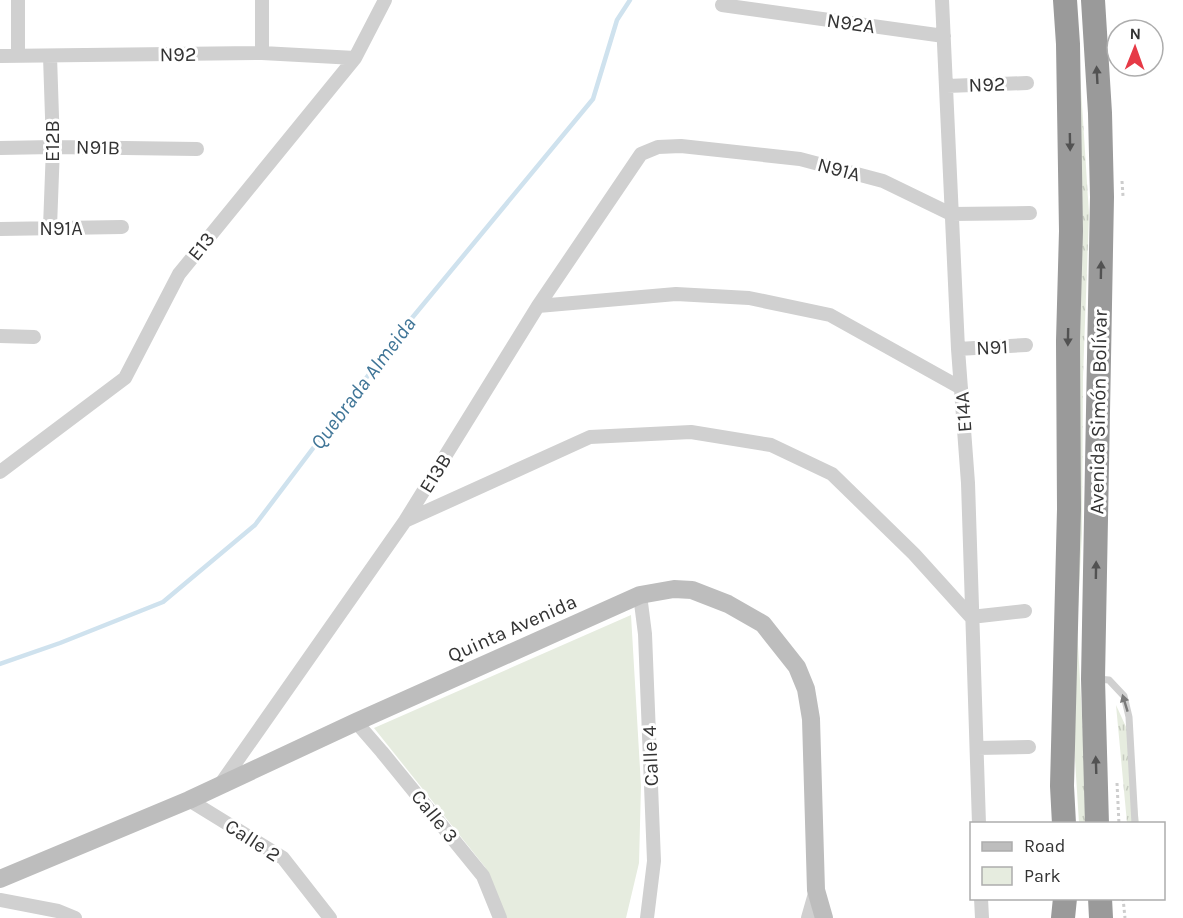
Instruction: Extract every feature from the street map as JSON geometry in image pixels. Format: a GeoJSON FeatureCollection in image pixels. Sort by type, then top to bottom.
{"type":"FeatureCollection","features":[{"type":"Feature","properties":{"kind":"highway","name":"Avenida Simón Bolívar"},"geometry":{"type":"LineString","coordinates":[[1064,822],[1062,786],[1071,231],[1068,44],[1065,0]]}},
{"type":"Feature","properties":{"kind":"highway","name":"Avenida Simón Bolívar"},"geometry":{"type":"LineString","coordinates":[[1093,0],[1100,113],[1102,197],[1093,679],[1098,822]]}},
{"type":"Feature","properties":{"kind":"highway"},"geometry":{"type":"LineString","coordinates":[[1063,918],[1065,900]]}},
{"type":"Feature","properties":{"kind":"highway"},"geometry":{"type":"LineString","coordinates":[[1100,900],[1101,918]]}},
{"type":"Feature","properties":{"kind":"street"},"geometry":{"type":"LineString","coordinates":[[18,0],[18,56]]}},
{"type":"Feature","properties":{"kind":"street"},"geometry":{"type":"LineString","coordinates":[[262,0],[262,53]]}},
{"type":"Feature","properties":{"kind":"street","name":"E13"},"geometry":{"type":"LineString","coordinates":[[0,472],[125,378],[179,274],[355,58],[385,0]]}},
{"type":"Feature","properties":{"kind":"street","name":"E14A"},"geometry":{"type":"LineString","coordinates":[[942,0],[958,349],[968,483],[979,822]]}},
{"type":"Feature","properties":{"kind":"street","name":"N92A"},"geometry":{"type":"LineString","coordinates":[[722,5],[944,36]]}},
{"type":"Feature","properties":{"kind":"street","name":"N92"},"geometry":{"type":"LineString","coordinates":[[0,56],[262,53],[355,58]]}},
{"type":"Feature","properties":{"kind":"street","name":"E12B"},"geometry":{"type":"LineString","coordinates":[[50,56],[53,147],[50,227]]}},
{"type":"Feature","properties":{"kind":"street","name":"N92"},"geometry":{"type":"LineString","coordinates":[[946,86],[1027,83]]}},
{"type":"Feature","properties":{"kind":"street","name":"N91A"},"geometry":{"type":"LineString","coordinates":[[641,154],[658,147],[681,146],[800,159],[883,181],[951,214],[1030,213]]}},
{"type":"Feature","properties":{"kind":"street","name":"N91B"},"geometry":{"type":"LineString","coordinates":[[0,148],[196,148]]}},
{"type":"Feature","properties":{"kind":"street","name":"E13B"},"geometry":{"type":"LineString","coordinates":[[220,785],[405,521],[538,306],[641,154]]}},
{"type":"Feature","properties":{"kind":"street","name":"N91A"},"geometry":{"type":"LineString","coordinates":[[0,229],[122,228]]}},
{"type":"Feature","properties":{"kind":"street"},"geometry":{"type":"LineString","coordinates":[[538,306],[676,294],[749,298],[830,315],[961,388]]}},
{"type":"Feature","properties":{"kind":"street"},"geometry":{"type":"LineString","coordinates":[[0,336],[34,337]]}},
{"type":"Feature","properties":{"kind":"street","name":"N91"},"geometry":{"type":"LineString","coordinates":[[958,349],[1026,345]]}},
{"type":"Feature","properties":{"kind":"street"},"geometry":{"type":"LineString","coordinates":[[405,521],[590,437],[691,432],[771,445],[832,474],[914,554],[971,617],[1026,611]]}},
{"type":"Feature","properties":{"kind":"street","name":"Quinta Avenida"},"geometry":{"type":"LineString","coordinates":[[0,879],[189,800],[356,722],[640,595],[674,589],[692,590],[728,604],[763,624],[797,667],[806,689],[810,711],[816,890],[824,918]]}},
{"type":"Feature","properties":{"kind":"street","name":"Calle 4"},"geometry":{"type":"LineString","coordinates":[[640,595],[645,634],[654,861],[647,918]]}},
{"type":"Feature","properties":{"kind":"street","name":"Calle 3"},"geometry":{"type":"LineString","coordinates":[[356,722],[483,876],[500,918]]}},
{"type":"Feature","properties":{"kind":"street"},"geometry":{"type":"LineString","coordinates":[[977,748],[1029,747]]}},
{"type":"Feature","properties":{"kind":"street","name":"Calle 2"},"geometry":{"type":"LineString","coordinates":[[189,800],[283,858],[330,918]]}},
{"type":"Feature","properties":{"kind":"street"},"geometry":{"type":"LineString","coordinates":[[808,918],[816,890]]}},
{"type":"Feature","properties":{"kind":"street"},"geometry":{"type":"LineString","coordinates":[[0,900],[58,911],[75,918]]}},
{"type":"Feature","properties":{"kind":"street"},"geometry":{"type":"LineString","coordinates":[[981,900],[982,918]]}},
{"type":"Feature","properties":{"kind":"lane"},"geometry":{"type":"LineString","coordinates":[[1093,679],[1109,680],[1124,696],[1131,735],[1134,822]]}},
{"type":"Feature","properties":{"kind":"path"},"geometry":{"type":"LineString","coordinates":[[1123,900],[1125,918]]}},
{"type":"Feature","properties":{"kind":"green space"},"geometry":{"type":"Polygon","coordinates":[[[1080,73],[1089,214],[1083,377],[1082,533],[1077,627],[1088,822],[1079,822],[1073,728],[1080,73]]]}},
{"type":"Feature","properties":{"kind":"green space"},"geometry":{"type":"Polygon","coordinates":[[[631,615],[641,786],[639,863],[626,918],[507,918],[485,867],[374,728],[631,615]]]}},
{"type":"Feature","properties":{"kind":"green space"},"geometry":{"type":"Polygon","coordinates":[[[1116,705],[1127,729],[1139,822],[1127,822],[1116,705]]]}},
{"type":"Feature","properties":{"kind":"waterway","name":"Quebrada Almeida"},"geometry":{"type":"LineString","coordinates":[[0,664],[163,602],[255,525],[407,324],[593,99],[617,20],[630,0]]}}]}
